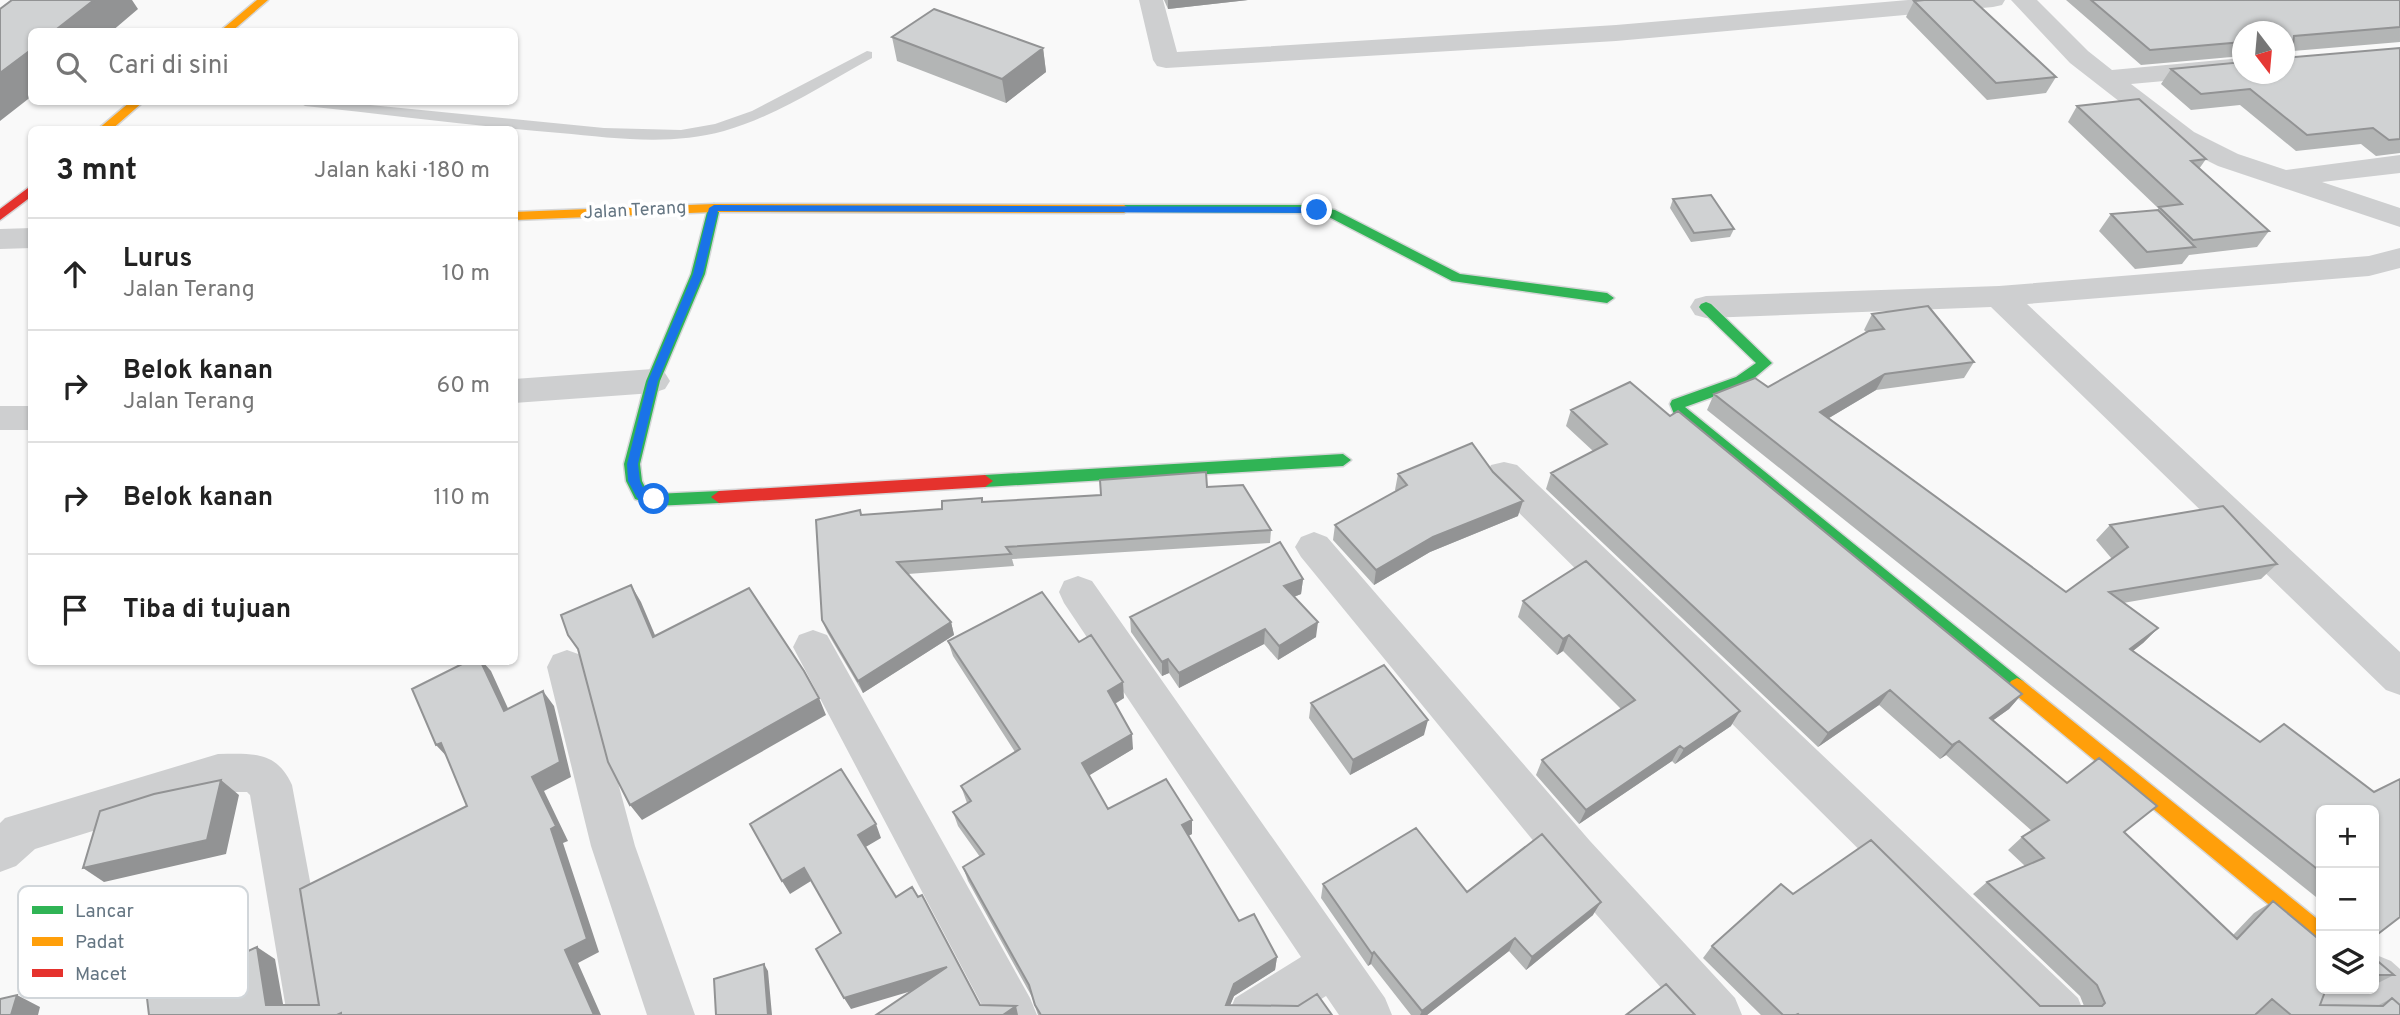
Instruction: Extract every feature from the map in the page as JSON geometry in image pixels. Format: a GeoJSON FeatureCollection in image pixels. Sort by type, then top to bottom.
{"type":"FeatureCollection","features":[{"type":"Feature","properties":{"kind":"main road"},"geometry":{"type":"LineString","coordinates":[[229,28],[263,0]]}},
{"type":"Feature","properties":{"kind":"main road"},"geometry":{"type":"LineString","coordinates":[[108,126],[133,105]]}},
{"type":"Feature","properties":{"kind":"main road"},"geometry":{"type":"LineString","coordinates":[[0,216],[28,193]]}},
{"type":"Feature","properties":{"kind":"main road"},"geometry":{"type":"LineString","coordinates":[[714,208],[1303,209],[1330,213],[1457,278],[1607,298]]}},
{"type":"Feature","properties":{"kind":"main road","name":"Jalan Terang"},"geometry":{"type":"LineString","coordinates":[[518,216],[714,208],[698,274],[653,381],[632,464],[634,481],[641,495],[654,499],[1342,460]]}},
{"type":"Feature","properties":{"kind":"main road"},"geometry":{"type":"LineString","coordinates":[[1706,307],[1723,325],[1753,346],[1765,363],[1741,381],[1677,404],[1679,410],[2316,931]]}},
{"type":"Feature","properties":{"kind":"street"},"geometry":{"type":"LineString","coordinates":[[1151,0],[1166,60],[1616,33],[1993,0]]}},
{"type":"Feature","properties":{"kind":"street"},"geometry":{"type":"LineString","coordinates":[[2023,0],[2079,57],[2185,138],[2228,160],[2400,218]]}},
{"type":"Feature","properties":{"kind":"street"},"geometry":{"type":"LineString","coordinates":[[2107,78],[2232,67]]}},
{"type":"Feature","properties":{"kind":"street"},"geometry":{"type":"LineString","coordinates":[[2283,179],[2400,164]]}},
{"type":"Feature","properties":{"kind":"street"},"geometry":{"type":"LineString","coordinates":[[0,239],[28,238]]}},
{"type":"Feature","properties":{"kind":"street"},"geometry":{"type":"LineString","coordinates":[[1706,307],[1999,296],[2369,265],[2400,258]]}},
{"type":"Feature","properties":{"kind":"street"},"geometry":{"type":"LineString","coordinates":[[2369,265],[2400,288]]}},
{"type":"Feature","properties":{"kind":"street"},"geometry":{"type":"LineString","coordinates":[[1999,296],[2400,678]]}},
{"type":"Feature","properties":{"kind":"street"},"geometry":{"type":"LineString","coordinates":[[518,391],[653,381]]}},
{"type":"Feature","properties":{"kind":"street"},"geometry":{"type":"LineString","coordinates":[[0,418],[28,418]]}},
{"type":"Feature","properties":{"kind":"street"},"geometry":{"type":"LineString","coordinates":[[1504,475],[2062,1015]]}},
{"type":"Feature","properties":{"kind":"street"},"geometry":{"type":"LineString","coordinates":[[1314,547],[1574,856],[1718,1015]]}},
{"type":"Feature","properties":{"kind":"street"},"geometry":{"type":"LineString","coordinates":[[1079,592],[1368,1015]]}},
{"type":"Feature","properties":{"kind":"street"},"geometry":{"type":"LineString","coordinates":[[813,647],[1013,1015]]}},
{"type":"Feature","properties":{"kind":"street"},"geometry":{"type":"LineString","coordinates":[[567,667],[613,846],[671,1015]]}},
{"type":"Feature","properties":{"kind":"street"},"geometry":{"type":"LineString","coordinates":[[0,851],[21,833],[218,774],[256,773],[270,785],[311,1015]]}},
{"type":"Feature","properties":{"kind":"street"},"geometry":{"type":"LineString","coordinates":[[1252,1015],[1332,965]]}},
{"type":"Feature","properties":{"kind":"street"},"geometry":{"type":"LineString","coordinates":[[2379,982],[2400,1000]]}},
{"type":"Feature","properties":{"kind":"street"},"geometry":{"type":"LineString","coordinates":[[2325,1015],[2348,994]]}},
{"type":"Feature","properties":{"kind":"lane"},"geometry":{"type":"LineString","coordinates":[[333,105],[547,128],[635,135],[681,135],[719,128],[755,114],[867,55]]}},
{"type":"Feature","properties":{"kind":"building"},"geometry":{"type":"Polygon","coordinates":[[[12,0],[94,0],[58,28],[28,28],[28,52],[0,73],[0,9],[12,0]]]}},
{"type":"Feature","properties":{"kind":"building"},"geometry":{"type":"Polygon","coordinates":[[[1973,0],[2056,77],[1996,83],[1914,1],[1973,0]]]}},
{"type":"Feature","properties":{"kind":"building"},"geometry":{"type":"Polygon","coordinates":[[[2091,0],[2400,0],[2400,27],[2295,36],[2295,21],[2232,21],[2232,43],[2150,50],[2091,0]]]}},
{"type":"Feature","properties":{"kind":"building"},"geometry":{"type":"Polygon","coordinates":[[[934,9],[1043,48],[1002,79],[892,37],[934,9]]]}},
{"type":"Feature","properties":{"kind":"building"},"geometry":{"type":"Polygon","coordinates":[[[2400,48],[2400,139],[2389,140],[2373,128],[2307,135],[2250,89],[2201,94],[2171,69],[2232,63],[2232,84],[2295,84],[2295,57],[2400,48]]]}},
{"type":"Feature","properties":{"kind":"building"},"geometry":{"type":"Polygon","coordinates":[[[2139,99],[2206,159],[2191,161],[2269,231],[2193,240],[2159,207],[2182,204],[2077,106],[2139,99]]]}},
{"type":"Feature","properties":{"kind":"building"},"geometry":{"type":"Polygon","coordinates":[[[1711,195],[1734,229],[1694,233],[1673,199],[1711,195]]]}},
{"type":"Feature","properties":{"kind":"building"},"geometry":{"type":"Polygon","coordinates":[[[2158,210],[2195,247],[2147,252],[2111,214],[2158,210]]]}},
{"type":"Feature","properties":{"kind":"building"},"geometry":{"type":"Polygon","coordinates":[[[1928,306],[1974,362],[1885,374],[1820,412],[2066,592],[2128,547],[2110,525],[2223,506],[2277,564],[2109,592],[2158,628],[2130,649],[2260,742],[2284,724],[2374,792],[2400,779],[2400,917],[2379,933],[2379,805],[2316,805],[2316,868],[1714,394],[1755,378],[1768,387],[1869,331],[1884,329],[1872,314],[1928,306]]]}},
{"type":"Feature","properties":{"kind":"building"},"geometry":{"type":"Polygon","coordinates":[[[1630,382],[1670,416],[1678,411],[2022,694],[1990,718],[2067,783],[2099,758],[2157,806],[2124,832],[2237,939],[2273,901],[2316,937],[2316,994],[2324,994],[2320,1005],[2383,1006],[2392,998],[2400,1005],[2400,1015],[2291,1015],[2272,999],[2255,1015],[1783,1015],[1712,946],[1781,884],[1793,894],[1871,840],[2040,1006],[2102,1006],[2105,1003],[2097,985],[1987,882],[2044,858],[2022,837],[2049,820],[1959,741],[1952,745],[1890,690],[1828,733],[1551,473],[1607,444],[1571,410],[1630,382]]]}},
{"type":"Feature","properties":{"kind":"building"},"geometry":{"type":"Polygon","coordinates":[[[1472,443],[1493,472],[1523,501],[1433,537],[1376,570],[1335,525],[1407,485],[1398,474],[1472,443]]]}},
{"type":"Feature","properties":{"kind":"building"},"geometry":{"type":"Polygon","coordinates":[[[1206,472],[1207,487],[1243,485],[1271,530],[1006,547],[1011,554],[897,562],[951,622],[858,681],[822,620],[816,520],[860,510],[861,515],[942,509],[942,501],[982,498],[982,502],[1101,495],[1100,480],[1206,472]]]}},
{"type":"Feature","properties":{"kind":"building"},"geometry":{"type":"Polygon","coordinates":[[[1280,542],[1303,579],[1284,586],[1318,622],[1279,646],[1265,629],[1179,673],[1168,659],[1162,662],[1130,617],[1280,542]]]}},
{"type":"Feature","properties":{"kind":"building"},"geometry":{"type":"Polygon","coordinates":[[[1586,561],[1740,711],[1684,749],[1680,746],[1586,810],[1542,760],[1635,700],[1569,635],[1563,639],[1523,601],[1586,561]]]}},
{"type":"Feature","properties":{"kind":"building"},"geometry":{"type":"Polygon","coordinates":[[[631,585],[653,637],[749,588],[819,698],[630,805],[608,762],[578,649],[568,635],[561,615],[631,585]]]}},
{"type":"Feature","properties":{"kind":"building"},"geometry":{"type":"Polygon","coordinates":[[[1042,592],[1079,642],[1091,635],[1123,682],[1108,691],[1132,734],[1082,763],[1108,809],[1166,779],[1192,820],[1182,825],[1239,921],[1254,914],[1277,957],[1234,984],[1226,1005],[1298,1006],[1317,994],[1332,1015],[1041,1015],[1029,985],[963,867],[984,854],[953,812],[971,801],[961,786],[1020,749],[948,641],[1042,592]]]}},
{"type":"Feature","properties":{"kind":"building"},"geometry":{"type":"Polygon","coordinates":[[[460,665],[482,665],[504,711],[543,691],[560,762],[532,777],[556,826],[551,829],[587,939],[565,950],[594,1015],[149,1015],[147,998],[248,998],[248,951],[257,947],[266,1005],[319,1005],[300,889],[467,806],[441,743],[436,745],[412,689],[460,665]]]}},
{"type":"Feature","properties":{"kind":"building"},"geometry":{"type":"Polygon","coordinates":[[[1384,665],[1428,720],[1353,760],[1311,703],[1384,665]]]}},
{"type":"Feature","properties":{"kind":"building"},"geometry":{"type":"Polygon","coordinates":[[[841,769],[876,824],[858,835],[896,897],[912,887],[918,897],[922,895],[980,1005],[1016,1006],[1003,1015],[876,1015],[947,967],[844,998],[816,949],[841,933],[804,868],[782,881],[750,824],[841,769]]]}},
{"type":"Feature","properties":{"kind":"building"},"geometry":{"type":"Polygon","coordinates":[[[221,780],[207,840],[83,868],[100,811],[154,794],[221,780]]]}},
{"type":"Feature","properties":{"kind":"building"},"geometry":{"type":"Polygon","coordinates":[[[1416,828],[1467,892],[1542,834],[1601,902],[1532,957],[1515,938],[1422,1011],[1374,952],[1372,954],[1323,884],[1416,828]]]}},
{"type":"Feature","properties":{"kind":"building"},"geometry":{"type":"Polygon","coordinates":[[[2379,962],[2394,975],[2379,975],[2379,962]]]}},
{"type":"Feature","properties":{"kind":"building"},"geometry":{"type":"Polygon","coordinates":[[[764,964],[768,1015],[716,1015],[714,979],[764,964]]]}},
{"type":"Feature","properties":{"kind":"building"},"geometry":{"type":"Polygon","coordinates":[[[1666,984],[1695,1015],[1626,1015],[1666,984]]]}},
{"type":"Feature","properties":{"kind":"building"},"geometry":{"type":"Polygon","coordinates":[[[17,995],[11,1015],[0,1015],[0,999],[17,995]]]}},
{"type":"Feature","properties":{"kind":"traffic: fast"},"geometry":{"type":"LineString","coordinates":[[714,208],[698,274],[653,381],[632,464],[634,481],[641,495],[654,500],[719,497]]}},
{"type":"Feature","properties":{"kind":"traffic: fast"},"geometry":{"type":"LineString","coordinates":[[1124,209],[1303,209],[1330,213],[1457,278],[1607,298]]}},
{"type":"Feature","properties":{"kind":"traffic: fast"},"geometry":{"type":"LineString","coordinates":[[1706,307],[1765,363],[1741,381],[1677,404],[1679,410],[2017,686]]}},
{"type":"Feature","properties":{"kind":"traffic: fast"},"geometry":{"type":"LineString","coordinates":[[985,481],[1343,460]]}},
{"type":"Feature","properties":{"kind":"traffic: slow"},"geometry":{"type":"LineString","coordinates":[[229,28],[263,0]]}},
{"type":"Feature","properties":{"kind":"traffic: slow"},"geometry":{"type":"LineString","coordinates":[[108,126],[133,105]]}},
{"type":"Feature","properties":{"kind":"traffic: slow"},"geometry":{"type":"LineString","coordinates":[[518,216],[714,208],[1124,209]]}},
{"type":"Feature","properties":{"kind":"traffic: slow"},"geometry":{"type":"LineString","coordinates":[[2017,686],[2316,931]]}},
{"type":"Feature","properties":{"kind":"traffic: jam"},"geometry":{"type":"LineString","coordinates":[[0,216],[28,192]]}},
{"type":"Feature","properties":{"kind":"traffic: jam"},"geometry":{"type":"LineString","coordinates":[[719,497],[985,481]]}},
{"type":"Feature","properties":{"kind":"route"},"geometry":{"type":"LineString","coordinates":[[654,499],[641,495],[634,481],[632,464],[653,381],[698,274],[714,208],[1317,210]]}}]}
